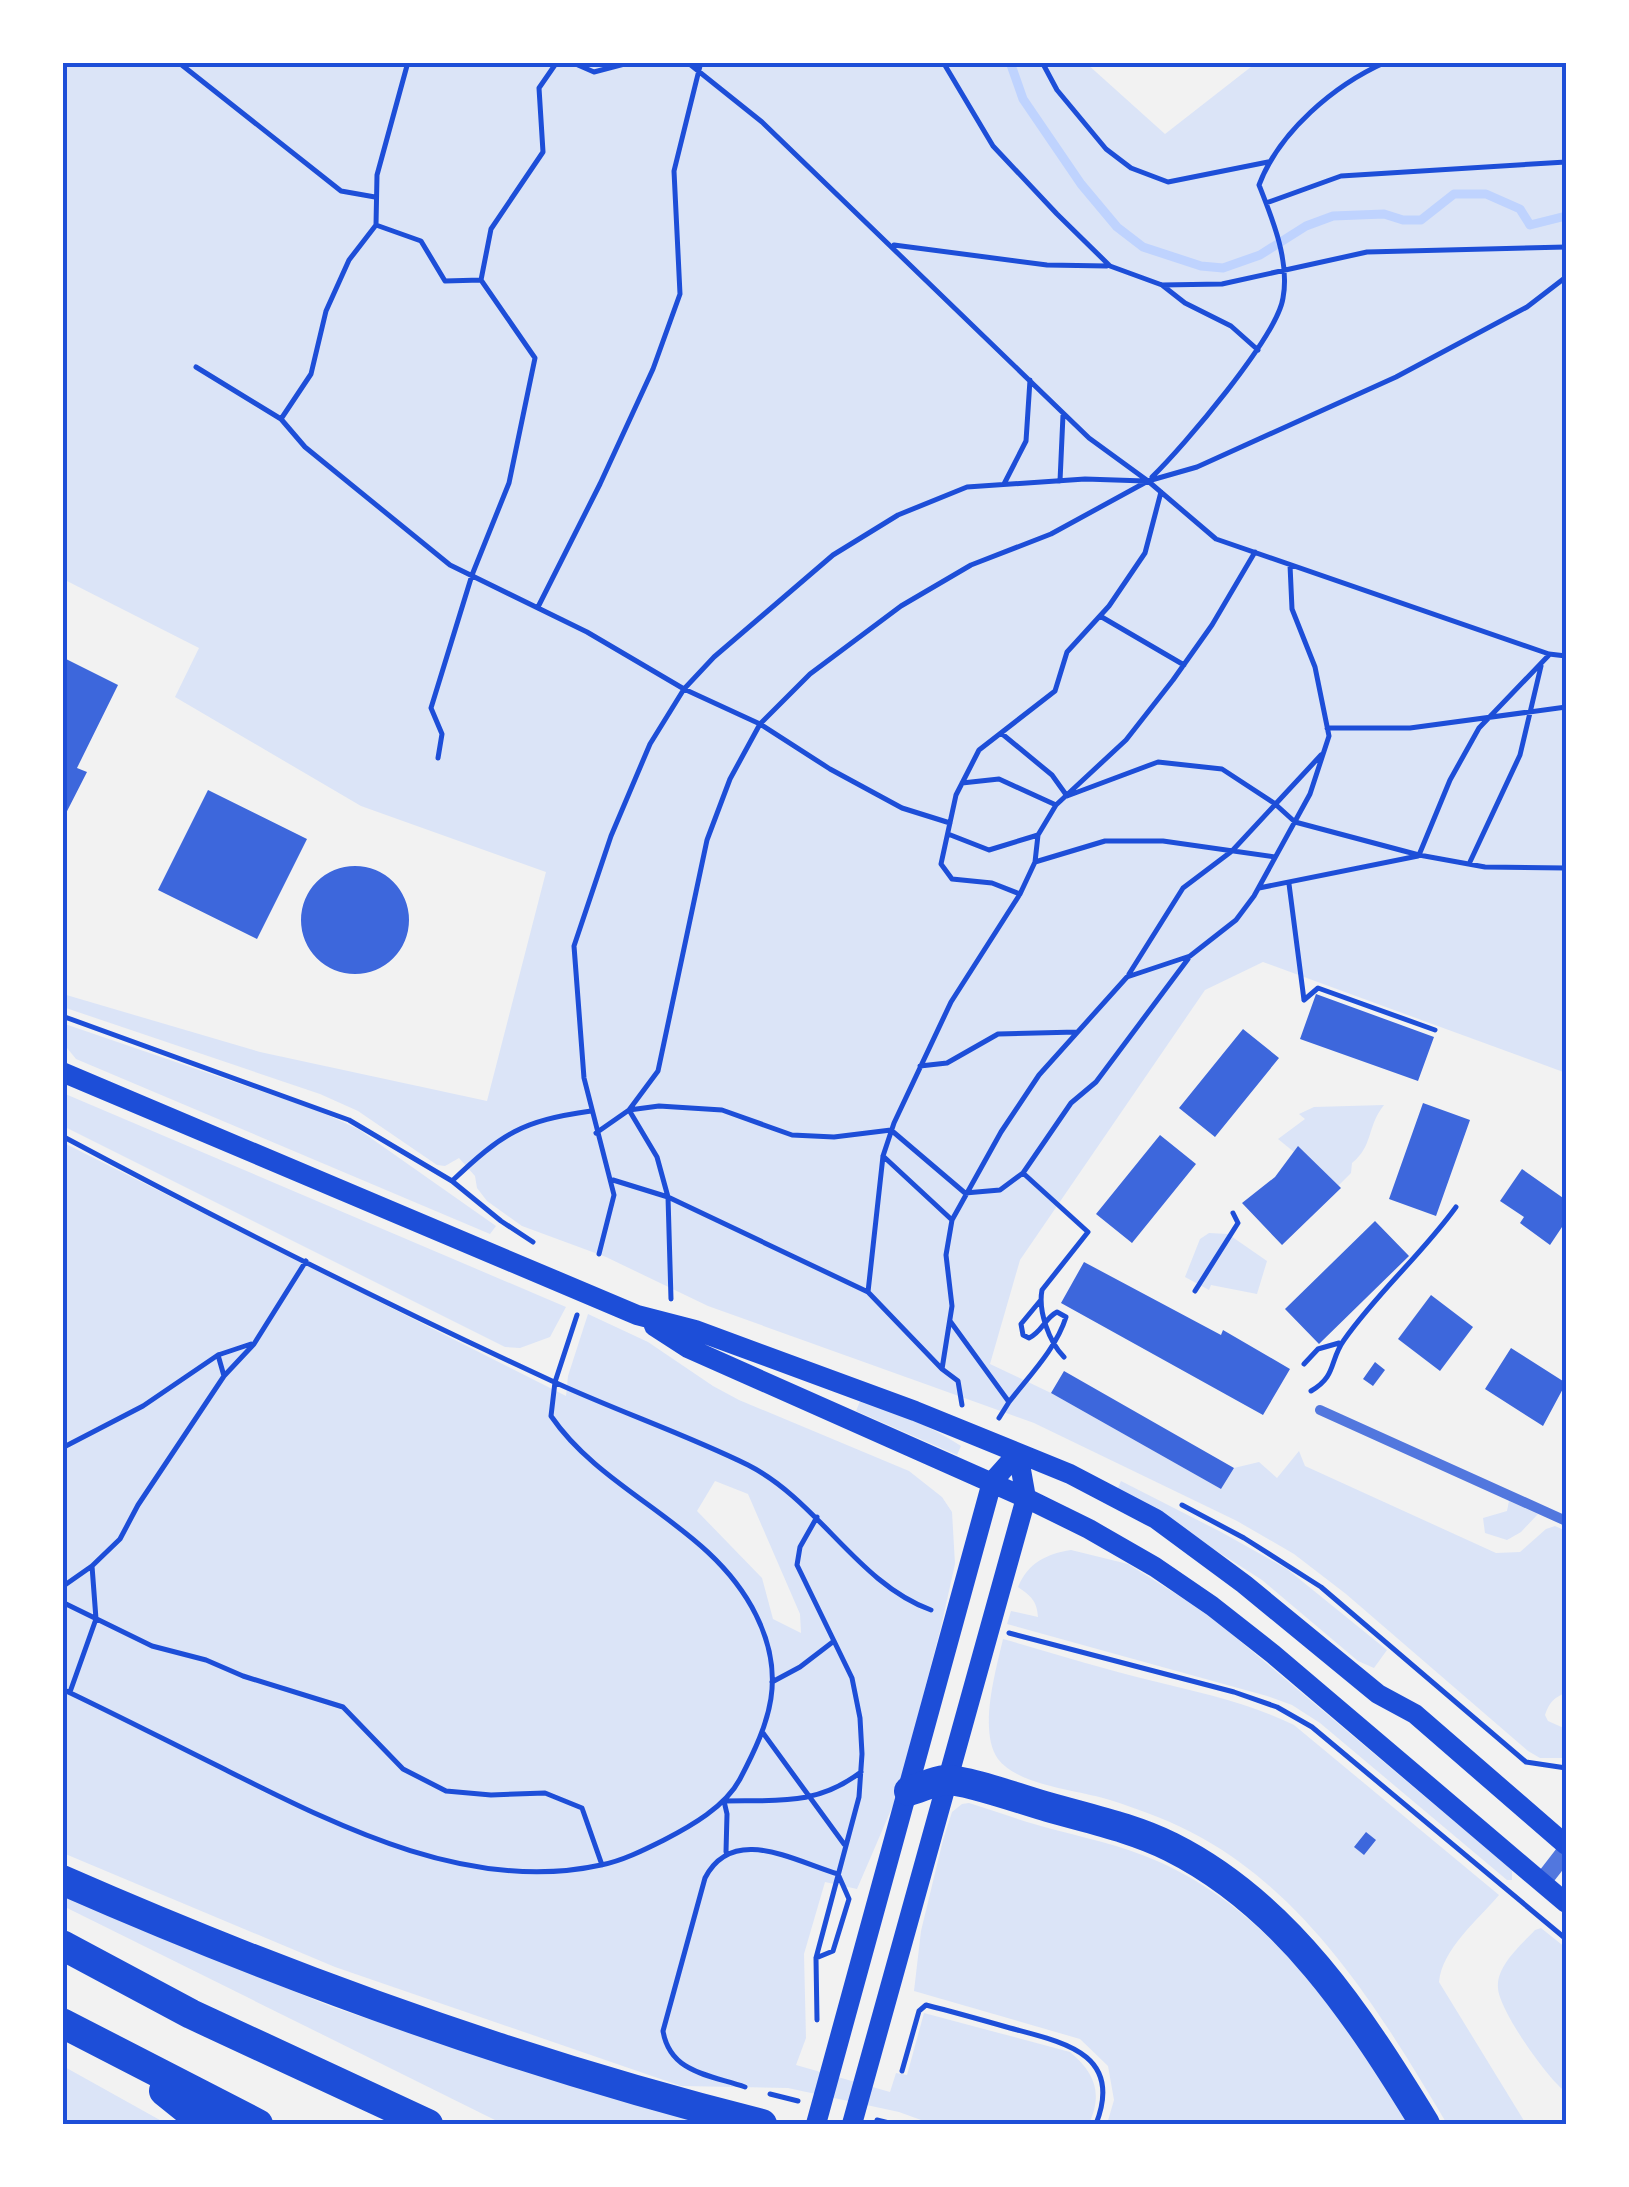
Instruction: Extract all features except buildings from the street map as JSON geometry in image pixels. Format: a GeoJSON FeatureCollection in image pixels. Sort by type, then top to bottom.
{"type":"FeatureCollection","features":[{"type":"Feature","properties":{"kind":"highway"},"geometry":{"type":"LineString","coordinates":[[909,1792],[946,1780],[1129,1830],[1204,1865],[1278,1925],[1329,1981],[1425,2124]]}},
{"type":"Feature","properties":{"kind":"highway"},"geometry":{"type":"LineString","coordinates":[[62,1880],[344,1993],[499,2049],[762,2124]]}},
{"type":"Feature","properties":{"kind":"highway"},"geometry":{"type":"LineString","coordinates":[[62,1946],[192,2014],[428,2124]]}},
{"type":"Feature","properties":{"kind":"highway"},"geometry":{"type":"LineString","coordinates":[[62,2024],[258,2124]]}},
{"type":"Feature","properties":{"kind":"highway"},"geometry":{"type":"LineString","coordinates":[[123,2057],[205,2124]]}},
{"type":"Feature","properties":{"kind":"main road"},"geometry":{"type":"LineString","coordinates":[[62,1072],[636,1315],[714,1337],[915,1411],[1070,1474],[1156,1519],[1244,1584],[1378,1694],[1416,1714],[1566,1848]]}},
{"type":"Feature","properties":{"kind":"main road"},"geometry":{"type":"LineString","coordinates":[[636,1315],[688,1348],[992,1482],[1090,1529],[1154,1567],[1212,1606],[1566,1902]]}},
{"type":"Feature","properties":{"kind":"main road"},"geometry":{"type":"LineString","coordinates":[[816,2115],[909,1792],[992,1482],[1018,1453]]}},
{"type":"Feature","properties":{"kind":"main road"},"geometry":{"type":"LineString","coordinates":[[852,2124],[1026,1498],[1018,1453]]}},
{"type":"Feature","properties":{"kind":"street"},"geometry":{"type":"LineString","coordinates":[[1320,1410],[1566,1521]]}},
{"type":"Feature","properties":{"kind":"street"},"geometry":{"type":"LineString","coordinates":[[1542,1882],[1566,1848]]}},
{"type":"Feature","properties":{"kind":"path"},"geometry":{"type":"LineString","coordinates":[[178,62],[341,191],[376,197]]}},
{"type":"Feature","properties":{"kind":"path"},"geometry":{"type":"LineString","coordinates":[[281,419],[311,374],[326,312],[349,260],[376,225],[376,176],[408,62]]}},
{"type":"Feature","properties":{"kind":"path"},"geometry":{"type":"LineString","coordinates":[[438,758],[442,734],[432,708],[472,575],[509,483],[535,358],[481,280],[490,229],[543,152],[539,88],[557,62]]}},
{"type":"Feature","properties":{"kind":"path"},"geometry":{"type":"LineString","coordinates":[[570,62],[594,72],[632,62]]}},
{"type":"Feature","properties":{"kind":"path"},"geometry":{"type":"LineString","coordinates":[[688,62],[762,122],[1090,438],[1216,539],[1550,654],[1566,656]]}},
{"type":"Feature","properties":{"kind":"path"},"geometry":{"type":"LineString","coordinates":[[538,607],[600,484],[652,369],[680,294],[674,171],[702,62]]}},
{"type":"Feature","properties":{"kind":"path"},"geometry":{"type":"LineString","coordinates":[[943,62],[993,146],[1110,266]]}},
{"type":"Feature","properties":{"kind":"path"},"geometry":{"type":"LineString","coordinates":[[1042,62],[1057,90],[1106,150],[1131,168],[1168,182],[1268,162]]}},
{"type":"Feature","properties":{"kind":"path"},"geometry":{"type":"LineString","coordinates":[[599,1254],[614,1195],[613,1180],[596,1132],[584,1078],[574,946],[611,836],[650,744],[684,690],[714,657],[832,554],[898,515],[967,487],[1060,480],[1148,481],[1258,350],[1284,298],[1277,230],[1259,186],[1268,162],[1299,125],[1373,62]]}},
{"type":"Feature","properties":{"kind":"path"},"geometry":{"type":"LineString","coordinates":[[1364,72],[1386,62]]}},
{"type":"Feature","properties":{"kind":"path"},"geometry":{"type":"LineString","coordinates":[[1266,203],[1341,176],[1566,162]]}},
{"type":"Feature","properties":{"kind":"path"},"geometry":{"type":"LineString","coordinates":[[376,225],[422,240],[445,280],[481,280]]}},
{"type":"Feature","properties":{"kind":"path"},"geometry":{"type":"LineString","coordinates":[[892,244],[1047,266],[1110,266],[1162,285],[1185,303],[1232,326],[1258,350]]}},
{"type":"Feature","properties":{"kind":"path"},"geometry":{"type":"LineString","coordinates":[[1162,285],[1222,284],[1366,252],[1566,247]]}},
{"type":"Feature","properties":{"kind":"path"},"geometry":{"type":"LineString","coordinates":[[596,1132],[629,1110],[658,1072],[707,840],[730,780],[760,724],[810,674],[902,606],[971,565],[1051,534],[1148,481],[1197,467],[1396,377],[1527,307],[1566,278]]}},
{"type":"Feature","properties":{"kind":"path"},"geometry":{"type":"LineString","coordinates":[[196,368],[281,419],[305,447],[450,565],[649,666],[684,690],[760,724],[830,769],[902,808],[950,823]]}},
{"type":"Feature","properties":{"kind":"path"},"geometry":{"type":"LineString","coordinates":[[1004,484],[1026,440],[1030,380]]}},
{"type":"Feature","properties":{"kind":"path"},"geometry":{"type":"LineString","coordinates":[[1060,480],[1062,412]]}},
{"type":"Feature","properties":{"kind":"path"},"geometry":{"type":"LineString","coordinates":[[1020,894],[992,883],[952,878],[940,864],[956,795],[979,750],[1056,691],[1067,652],[1100,616],[1145,553],[1160,492]]}},
{"type":"Feature","properties":{"kind":"path"},"geometry":{"type":"LineString","coordinates":[[868,1292],[883,1156],[891,1130],[970,970],[1020,894],[1034,862],[1038,835],[1056,804],[1126,740],[1184,665],[1255,552]]}},
{"type":"Feature","properties":{"kind":"path"},"geometry":{"type":"LineString","coordinates":[[629,1110],[659,1106],[722,1110],[792,1135],[834,1137],[891,1130],[965,1193],[1000,1190],[1023,1174],[1071,1104],[1096,1082],[1190,956],[1236,920],[1259,888],[1310,794],[1329,736],[1315,667],[1292,610],[1290,564]]}},
{"type":"Feature","properties":{"kind":"path"},"geometry":{"type":"LineString","coordinates":[[1100,616],[1184,665]]}},
{"type":"Feature","properties":{"kind":"path"},"geometry":{"type":"LineString","coordinates":[[1419,856],[1450,780],[1480,728],[1550,654]]}},
{"type":"Feature","properties":{"kind":"path"},"geometry":{"type":"LineString","coordinates":[[1469,864],[1520,755],[1542,662]]}},
{"type":"Feature","properties":{"kind":"path"},"geometry":{"type":"LineString","coordinates":[[1327,728],[1410,728],[1566,707]]}},
{"type":"Feature","properties":{"kind":"path"},"geometry":{"type":"LineString","coordinates":[[1001,734],[1052,775],[1067,796]]}},
{"type":"Feature","properties":{"kind":"path"},"geometry":{"type":"LineString","coordinates":[[942,1369],[952,1296],[946,1255],[952,1220],[1001,1132],[1040,1074],[1127,976],[1182,888],[1232,852],[1323,753]]}},
{"type":"Feature","properties":{"kind":"path"},"geometry":{"type":"LineString","coordinates":[[1067,796],[1158,762],[1222,769],[1274,803],[1294,822],[1419,856],[1469,864],[1566,868]]}},
{"type":"Feature","properties":{"kind":"path"},"geometry":{"type":"LineString","coordinates":[[962,783],[999,780],[1056,804]]}},
{"type":"Feature","properties":{"kind":"path"},"geometry":{"type":"LineString","coordinates":[[948,834],[989,850],[1038,835]]}},
{"type":"Feature","properties":{"kind":"path"},"geometry":{"type":"LineString","coordinates":[[1034,862],[1104,841],[1163,841],[1275,857]]}},
{"type":"Feature","properties":{"kind":"path"},"geometry":{"type":"LineString","coordinates":[[1259,888],[1419,856]]}},
{"type":"Feature","properties":{"kind":"path"},"geometry":{"type":"LineString","coordinates":[[1289,882],[1304,1000],[1318,988],[1434,1030]]}},
{"type":"Feature","properties":{"kind":"path"},"geometry":{"type":"LineString","coordinates":[[1127,976],[1190,956]]}},
{"type":"Feature","properties":{"kind":"path"},"geometry":{"type":"LineString","coordinates":[[62,1016],[349,1120],[452,1181],[535,1243]]}},
{"type":"Feature","properties":{"kind":"path"},"geometry":{"type":"LineString","coordinates":[[920,1066],[948,1062],[998,1034],[1077,1032]]}},
{"type":"Feature","properties":{"kind":"path"},"geometry":{"type":"LineString","coordinates":[[629,1110],[657,1156],[668,1197],[671,1301]]}},
{"type":"Feature","properties":{"kind":"path"},"geometry":{"type":"LineString","coordinates":[[452,1181],[500,1137],[534,1122],[591,1112]]}},
{"type":"Feature","properties":{"kind":"path"},"geometry":{"type":"LineString","coordinates":[[62,1136],[555,1382],[749,1466],[783,1487],[818,1517],[877,1578],[910,1603],[937,1612]]}},
{"type":"Feature","properties":{"kind":"path"},"geometry":{"type":"LineString","coordinates":[[883,1156],[952,1220]]}},
{"type":"Feature","properties":{"kind":"path"},"geometry":{"type":"LineString","coordinates":[[998,1421],[1054,1344],[1066,1317],[1058,1312],[1038,1334],[1029,1338],[1021,1331],[1022,1324],[1051,1276],[1088,1232],[1023,1174]]}},
{"type":"Feature","properties":{"kind":"path"},"geometry":{"type":"LineString","coordinates":[[613,1180],[668,1197],[868,1292],[958,1382],[962,1405]]}},
{"type":"Feature","properties":{"kind":"path"},"geometry":{"type":"LineString","coordinates":[[1309,1392],[1324,1383],[1342,1342],[1456,1207]]}},
{"type":"Feature","properties":{"kind":"path"},"geometry":{"type":"LineString","coordinates":[[1195,1291],[1238,1223],[1233,1212]]}},
{"type":"Feature","properties":{"kind":"path"},"geometry":{"type":"LineString","coordinates":[[62,1586],[92,1566],[120,1539],[138,1504],[224,1376],[254,1344],[306,1261]]}},
{"type":"Feature","properties":{"kind":"path"},"geometry":{"type":"LineString","coordinates":[[1040,1300],[1054,1344],[1064,1357]]}},
{"type":"Feature","properties":{"kind":"path"},"geometry":{"type":"LineString","coordinates":[[62,1688],[304,1808],[404,1848],[456,1863],[512,1870],[602,1865],[682,1831],[724,1801],[737,1785],[764,1733],[772,1704],[772,1659],[758,1618],[740,1585],[689,1535],[582,1452],[551,1416],[555,1382],[578,1311]]}},
{"type":"Feature","properties":{"kind":"path"},"geometry":{"type":"LineString","coordinates":[[950,1320],[1009,1402]]}},
{"type":"Feature","properties":{"kind":"path"},"geometry":{"type":"LineString","coordinates":[[1304,1364],[1318,1349],[1342,1342]]}},
{"type":"Feature","properties":{"kind":"path"},"geometry":{"type":"LineString","coordinates":[[62,1448],[144,1406],[218,1355],[254,1344]]}},
{"type":"Feature","properties":{"kind":"path"},"geometry":{"type":"LineString","coordinates":[[218,1355],[224,1376]]}},
{"type":"Feature","properties":{"kind":"path"},"geometry":{"type":"LineString","coordinates":[[818,1517],[800,1547],[797,1565],[852,1678],[860,1718],[861,1772],[816,1958],[818,2034]]}},
{"type":"Feature","properties":{"kind":"path"},"geometry":{"type":"LineString","coordinates":[[70,1692],[96,1619],[92,1566]]}},
{"type":"Feature","properties":{"kind":"path"},"geometry":{"type":"LineString","coordinates":[[62,1602],[152,1646],[206,1660],[242,1676],[343,1708],[403,1768],[446,1790],[491,1795],[546,1793],[582,1808],[602,1865]]}},
{"type":"Feature","properties":{"kind":"path"},"geometry":{"type":"LineString","coordinates":[[1006,1632],[1234,1692],[1278,1708],[1312,1727],[1566,1938]]}},
{"type":"Feature","properties":{"kind":"path"},"geometry":{"type":"LineString","coordinates":[[772,1682],[834,1641]]}},
{"type":"Feature","properties":{"kind":"path"},"geometry":{"type":"LineString","coordinates":[[764,1733],[846,1846]]}},
{"type":"Feature","properties":{"kind":"path"},"geometry":{"type":"LineString","coordinates":[[724,1801],[812,1799],[841,1788],[861,1772]]}},
{"type":"Feature","properties":{"kind":"path"},"geometry":{"type":"LineString","coordinates":[[724,1801],[726,1852]]}},
{"type":"Feature","properties":{"kind":"path"},"geometry":{"type":"LineString","coordinates":[[816,2115],[690,2069],[666,2050],[663,2031],[712,1864],[736,1848],[755,1848],[838,1874]]}},
{"type":"Feature","properties":{"kind":"path"},"geometry":{"type":"LineString","coordinates":[[816,1958],[833,1951],[848,1899],[838,1874]]}},
{"type":"Feature","properties":{"kind":"path"},"geometry":{"type":"LineString","coordinates":[[902,2071],[919,2011],[926,2005],[1071,2045],[1097,2071],[1104,2089],[1096,2124]]}},
{"type":"Feature","properties":{"kind":"path"},"geometry":{"type":"LineString","coordinates":[[874,2120],[893,2124]]}},
{"type":"Feature","properties":{"kind":"shaded area"},"geometry":{"type":"Polygon","coordinates":[[[63,63],[1086,63],[1165,134],[1256,63],[1566,63],[1566,1073],[1263,962],[1205,990],[1020,1260],[990,1364],[1051,1393],[1221,1489],[1234,1468],[1259,1462],[1277,1478],[1299,1451],[1305,1466],[1496,1553],[1520,1552],[1555,1526],[1566,1531],[1566,1693],[1552,1701],[1545,1715],[1548,1721],[1566,1729],[1566,1758],[1540,1758],[1528,1751],[1346,1594],[1294,1554],[1237,1521],[1034,1423],[708,1306],[606,1257],[522,1226],[487,1201],[477,1188],[475,1176],[459,1158],[445,1166],[437,1165],[358,1111],[320,1094],[63,1007],[63,994],[260,1052],[487,1101],[546,872],[361,806],[175,697],[199,648],[63,579],[63,63]]]}},
{"type":"Feature","properties":{"kind":"shaded area"},"geometry":{"type":"Polygon","coordinates":[[[62,1023],[319,1111],[358,1129],[496,1226],[490,1234],[76,1059],[63,1043],[62,1023]]]}},
{"type":"Feature","properties":{"kind":"shaded area"},"geometry":{"type":"Polygon","coordinates":[[[63,1093],[566,1307],[550,1337],[520,1348],[505,1347],[63,1126],[63,1093]]]}},
{"type":"Feature","properties":{"kind":"shaded area"},"geometry":{"type":"Polygon","coordinates":[[[1384,1105],[1364,1150],[1352,1163],[1351,1173],[1338,1186],[1299,1147],[1294,1152],[1278,1139],[1305,1119],[1299,1114],[1314,1107],[1384,1105]]]}},
{"type":"Feature","properties":{"kind":"shaded area"},"geometry":{"type":"Polygon","coordinates":[[[62,1142],[566,1396],[568,1376],[588,1314],[648,1342],[739,1400],[909,1471],[942,1497],[952,1512],[955,1564],[941,1627],[897,1796],[857,1889],[825,1882],[804,1954],[806,2038],[796,2065],[890,2092],[896,2073],[907,2075],[924,2013],[1070,2052],[1091,2076],[1096,2093],[1093,2113],[1089,2124],[932,2124],[899,2112],[788,2088],[681,2086],[335,1967],[63,1853],[62,1142]],[[715,1481],[697,1511],[762,1578],[773,1619],[801,1633],[800,1614],[748,1494],[715,1481]]]}},
{"type":"Feature","properties":{"kind":"shaded area"},"geometry":{"type":"Polygon","coordinates":[[[1209,1233],[1228,1234],[1267,1261],[1257,1294],[1211,1285],[1209,1290],[1185,1277],[1200,1239],[1209,1233]]]}},
{"type":"Feature","properties":{"kind":"shaded area"},"geometry":{"type":"Polygon","coordinates":[[[861,1399],[961,1446],[957,1455],[856,1411],[861,1399]]]}},
{"type":"Feature","properties":{"kind":"shaded area"},"geometry":{"type":"Polygon","coordinates":[[[1121,1481],[1287,1569],[1387,1650],[1374,1668],[1358,1661],[1262,1580],[1118,1488],[1121,1481]]]}},
{"type":"Feature","properties":{"kind":"shaded area"},"geometry":{"type":"Polygon","coordinates":[[[1509,1501],[1538,1514],[1507,1540],[1485,1533],[1483,1518],[1507,1511],[1509,1501]]]}},
{"type":"Feature","properties":{"kind":"shaded area"},"geometry":{"type":"Polygon","coordinates":[[[1071,1550],[1128,1564],[1208,1614],[1512,1870],[1512,1880],[1507,1880],[1320,1723],[1292,1705],[1007,1624],[1011,1611],[1038,1617],[1032,1599],[1018,1587],[1027,1572],[1046,1557],[1071,1550]]]}},
{"type":"Feature","properties":{"kind":"shaded area"},"geometry":{"type":"Polygon","coordinates":[[[1003,1639],[1225,1699],[1294,1725],[1499,1895],[1454,1947],[1439,1982],[1526,2124],[1447,2124],[1398,2043],[1343,1965],[1278,1894],[1242,1864],[1202,1838],[1157,1817],[1110,1800],[1034,1781],[1007,1768],[998,1759],[989,1733],[990,1700],[1003,1639]]]}},
{"type":"Feature","properties":{"kind":"shaded area"},"geometry":{"type":"Polygon","coordinates":[[[969,1803],[1145,1856],[1228,1903],[1265,1934],[1329,2005],[1409,2124],[1107,2124],[1114,2100],[1108,2066],[1080,2039],[914,1991],[921,1931],[943,1840],[952,1812],[969,1803]]]}},
{"type":"Feature","properties":{"kind":"shaded area"},"geometry":{"type":"Polygon","coordinates":[[[62,1895],[332,2007],[564,2083],[710,2124],[503,2124],[63,1906],[62,1895]]]}},
{"type":"Feature","properties":{"kind":"shaded area"},"geometry":{"type":"Polygon","coordinates":[[[1541,1928],[1566,1948],[1566,2092],[1526,2044],[1498,1988],[1510,1956],[1541,1928]]]}},
{"type":"Feature","properties":{"kind":"shaded area"},"geometry":{"type":"Polygon","coordinates":[[[63,2066],[167,2124],[63,2124],[63,2066]]]}},
{"type":"Feature","properties":{"kind":"waterway"},"geometry":{"type":"LineString","coordinates":[[1010,62],[1023,99],[1081,184],[1117,227],[1143,247],[1201,266],[1223,268],[1260,255],[1306,226],[1333,216],[1384,214],[1421,220],[1454,194],[1486,194],[1520,209],[1530,225],[1566,216]]}}]}
